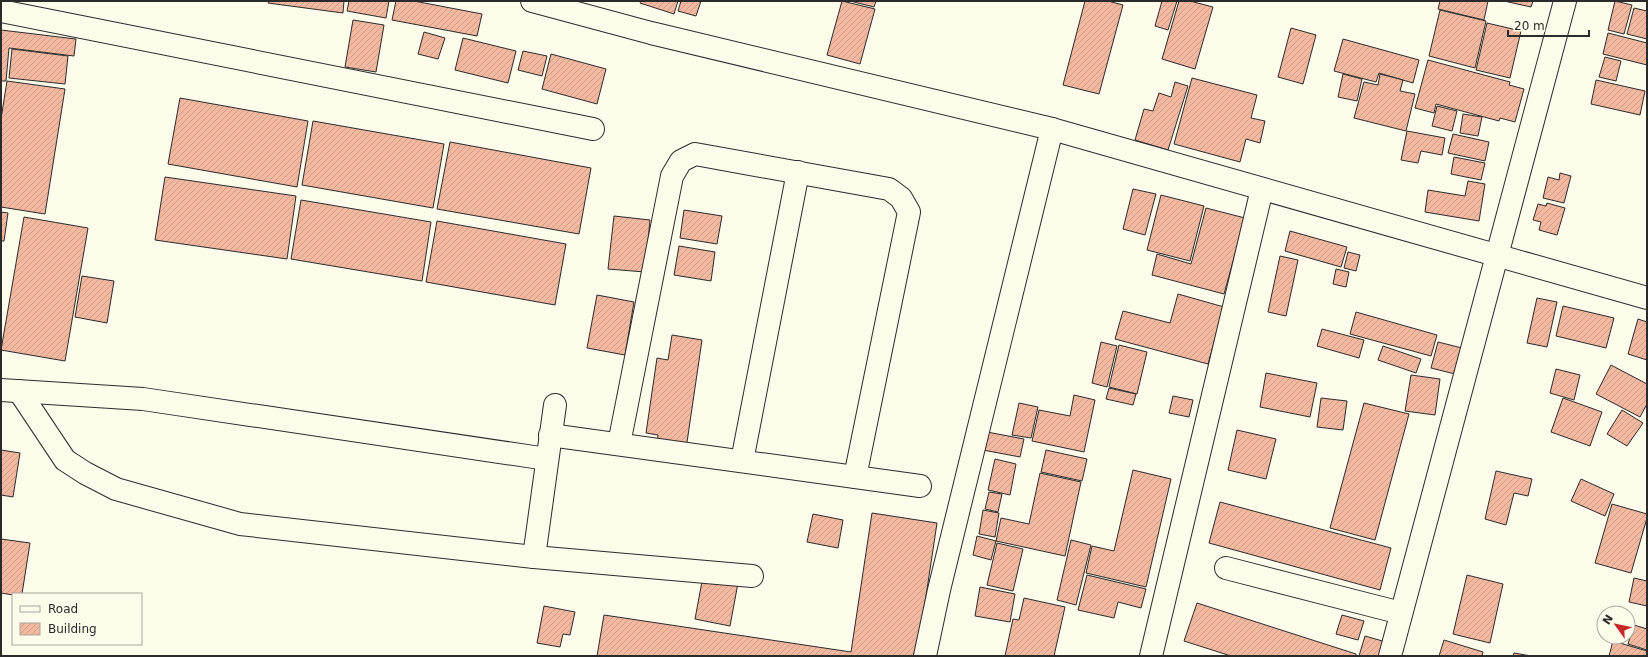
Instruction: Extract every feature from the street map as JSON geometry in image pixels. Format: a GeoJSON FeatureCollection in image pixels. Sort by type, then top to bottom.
{"type":"FeatureCollection","features":[{"type":"Feature","properties":{"kind":"street"},"geometry":{"type":"LineString","coordinates":[[532,1],[651,33],[1052,129],[1647,298]]}},
{"type":"Feature","properties":{"kind":"street"},"geometry":{"type":"LineString","coordinates":[[1390,656],[1564,1]]}},
{"type":"Feature","properties":{"kind":"street"},"geometry":{"type":"LineString","coordinates":[[1,11],[594,129]]}},
{"type":"Feature","properties":{"kind":"street"},"geometry":{"type":"LineString","coordinates":[[925,656],[1052,129]]}},
{"type":"Feature","properties":{"kind":"street"},"geometry":{"type":"LineString","coordinates":[[619,444],[672,176],[681,161],[695,154],[889,189],[902,198],[909,212],[855,476]]}},
{"type":"Feature","properties":{"kind":"street"},"geometry":{"type":"LineString","coordinates":[[742,461],[798,172]]}},
{"type":"Feature","properties":{"kind":"street"},"geometry":{"type":"LineString","coordinates":[[1151,656],[1262,189]]}},
{"type":"Feature","properties":{"kind":"street"},"geometry":{"type":"LineString","coordinates":[[10,390],[143,399],[547,459]]}},
{"type":"Feature","properties":{"kind":"street"},"geometry":{"type":"LineString","coordinates":[[10,390],[65,460],[85,473],[116,489],[240,524],[534,558],[752,576]]}},
{"type":"Feature","properties":{"kind":"street"},"geometry":{"type":"LineString","coordinates":[[534,558],[555,404]]}},
{"type":"Feature","properties":{"kind":"street"},"geometry":{"type":"LineString","coordinates":[[550,435],[920,486]]}},
{"type":"Feature","properties":{"kind":"street"},"geometry":{"type":"LineString","coordinates":[[1226,568],[1401,613]]}},
{"type":"Feature","properties":{"kind":"building"},"geometry":{"type":"Polygon","coordinates":[[[269,1],[344,1],[343,13],[268,3],[269,1]]]}},
{"type":"Feature","properties":{"kind":"building"},"geometry":{"type":"Polygon","coordinates":[[[349,1],[389,1],[386,18],[347,11],[349,1]]]}},
{"type":"Feature","properties":{"kind":"building"},"geometry":{"type":"Polygon","coordinates":[[[396,1],[414,1],[482,14],[477,36],[392,20],[396,1]]]}},
{"type":"Feature","properties":{"kind":"building"},"geometry":{"type":"Polygon","coordinates":[[[641,1],[678,1],[674,14],[640,3],[641,1]]]}},
{"type":"Feature","properties":{"kind":"building"},"geometry":{"type":"Polygon","coordinates":[[[681,1],[701,1],[696,16],[678,11],[681,1]]]}},
{"type":"Feature","properties":{"kind":"building"},"geometry":{"type":"Polygon","coordinates":[[[842,1],[875,9],[860,64],[827,55],[842,1]]]}},
{"type":"Feature","properties":{"kind":"building"},"geometry":{"type":"Polygon","coordinates":[[[850,1],[876,1],[874,7],[850,1]]]}},
{"type":"Feature","properties":{"kind":"building"},"geometry":{"type":"Polygon","coordinates":[[[1085,1],[1108,1],[1123,5],[1099,94],[1063,85],[1085,1]]]}},
{"type":"Feature","properties":{"kind":"building"},"geometry":{"type":"Polygon","coordinates":[[[1162,1],[1177,1],[1168,30],[1155,26],[1162,1]]]}},
{"type":"Feature","properties":{"kind":"building"},"geometry":{"type":"Polygon","coordinates":[[[1179,1],[1190,1],[1213,7],[1195,69],[1162,59],[1179,1]]]}},
{"type":"Feature","properties":{"kind":"building"},"geometry":{"type":"Polygon","coordinates":[[[1440,1],[1488,1],[1484,20],[1438,9],[1440,1]]]}},
{"type":"Feature","properties":{"kind":"building"},"geometry":{"type":"Polygon","coordinates":[[[1504,1],[1533,1],[1531,7],[1504,1]]]}},
{"type":"Feature","properties":{"kind":"building"},"geometry":{"type":"Polygon","coordinates":[[[1615,1],[1632,5],[1624,34],[1608,30],[1615,1]]]}},
{"type":"Feature","properties":{"kind":"building"},"geometry":{"type":"Polygon","coordinates":[[[1634,8],[1647,11],[1647,39],[1627,34],[1634,8]]]}},
{"type":"Feature","properties":{"kind":"building"},"geometry":{"type":"Polygon","coordinates":[[[1440,10],[1486,21],[1475,68],[1429,56],[1440,10]]]}},
{"type":"Feature","properties":{"kind":"building"},"geometry":{"type":"Polygon","coordinates":[[[353,20],[384,25],[376,72],[345,67],[353,20]]]}},
{"type":"Feature","properties":{"kind":"building"},"geometry":{"type":"Polygon","coordinates":[[[1487,23],[1521,31],[1510,78],[1476,70],[1487,23]]]}},
{"type":"Feature","properties":{"kind":"building"},"geometry":{"type":"Polygon","coordinates":[[[1291,28],[1316,35],[1303,84],[1278,77],[1291,28]]]}},
{"type":"Feature","properties":{"kind":"building"},"geometry":{"type":"Polygon","coordinates":[[[1,30],[76,39],[74,56],[9,48],[6,81],[1,81],[1,30]]]}},
{"type":"Feature","properties":{"kind":"building"},"geometry":{"type":"Polygon","coordinates":[[[424,32],[445,38],[438,59],[418,54],[424,32]]]}},
{"type":"Feature","properties":{"kind":"building"},"geometry":{"type":"Polygon","coordinates":[[[1608,33],[1647,43],[1647,65],[1603,54],[1608,33]]]}},
{"type":"Feature","properties":{"kind":"building"},"geometry":{"type":"Polygon","coordinates":[[[463,38],[516,51],[508,83],[455,70],[463,38]]]}},
{"type":"Feature","properties":{"kind":"building"},"geometry":{"type":"Polygon","coordinates":[[[1343,39],[1419,60],[1413,83],[1379,73],[1376,82],[1334,71],[1343,39]]]}},
{"type":"Feature","properties":{"kind":"building"},"geometry":{"type":"Polygon","coordinates":[[[12,49],[68,56],[65,84],[9,78],[12,49]]]}},
{"type":"Feature","properties":{"kind":"building"},"geometry":{"type":"Polygon","coordinates":[[[523,51],[547,56],[542,76],[518,70],[523,51]]]}},
{"type":"Feature","properties":{"kind":"building"},"geometry":{"type":"Polygon","coordinates":[[[551,54],[606,69],[597,104],[542,89],[551,54]]]}},
{"type":"Feature","properties":{"kind":"building"},"geometry":{"type":"Polygon","coordinates":[[[1605,57],[1621,61],[1616,81],[1599,77],[1605,57]]]}},
{"type":"Feature","properties":{"kind":"building"},"geometry":{"type":"Polygon","coordinates":[[[1428,60],[1510,82],[1509,85],[1524,89],[1515,122],[1500,118],[1499,121],[1436,104],[1434,113],[1415,108],[1428,60]]]}},
{"type":"Feature","properties":{"kind":"building"},"geometry":{"type":"Polygon","coordinates":[[[1343,74],[1362,79],[1357,101],[1338,97],[1343,74]]]}},
{"type":"Feature","properties":{"kind":"building"},"geometry":{"type":"Polygon","coordinates":[[[1380,74],[1403,80],[1400,91],[1415,94],[1406,131],[1354,118],[1364,82],[1378,85],[1380,74]]]}},
{"type":"Feature","properties":{"kind":"building"},"geometry":{"type":"Polygon","coordinates":[[[1192,78],[1257,95],[1251,118],[1265,121],[1260,143],[1246,139],[1240,162],[1174,144],[1192,78]]]}},
{"type":"Feature","properties":{"kind":"building"},"geometry":{"type":"Polygon","coordinates":[[[1596,80],[1645,91],[1640,115],[1591,104],[1596,80]]]}},
{"type":"Feature","properties":{"kind":"building"},"geometry":{"type":"Polygon","coordinates":[[[7,81],[65,89],[45,214],[1,207],[1,119],[7,81]]]}},
{"type":"Feature","properties":{"kind":"building"},"geometry":{"type":"Polygon","coordinates":[[[1175,82],[1188,86],[1168,150],[1135,140],[1144,109],[1153,111],[1159,93],[1171,97],[1175,82]]]}},
{"type":"Feature","properties":{"kind":"building"},"geometry":{"type":"Polygon","coordinates":[[[180,98],[308,121],[297,187],[168,164],[180,98]]]}},
{"type":"Feature","properties":{"kind":"building"},"geometry":{"type":"Polygon","coordinates":[[[1437,106],[1457,111],[1452,131],[1432,126],[1437,106]]]}},
{"type":"Feature","properties":{"kind":"building"},"geometry":{"type":"Polygon","coordinates":[[[1463,114],[1482,117],[1478,136],[1460,133],[1463,114]]]}},
{"type":"Feature","properties":{"kind":"building"},"geometry":{"type":"Polygon","coordinates":[[[313,121],[444,144],[433,208],[302,185],[313,121]]]}},
{"type":"Feature","properties":{"kind":"building"},"geometry":{"type":"Polygon","coordinates":[[[1407,131],[1445,138],[1442,155],[1421,151],[1418,163],[1401,160],[1407,131]]]}},
{"type":"Feature","properties":{"kind":"building"},"geometry":{"type":"Polygon","coordinates":[[[1453,134],[1489,142],[1485,161],[1448,153],[1453,134]]]}},
{"type":"Feature","properties":{"kind":"building"},"geometry":{"type":"Polygon","coordinates":[[[450,142],[591,168],[579,234],[437,209],[450,142]]]}},
{"type":"Feature","properties":{"kind":"building"},"geometry":{"type":"Polygon","coordinates":[[[1454,157],[1485,163],[1481,180],[1451,174],[1454,157]]]}},
{"type":"Feature","properties":{"kind":"building"},"geometry":{"type":"Polygon","coordinates":[[[1560,173],[1571,176],[1564,203],[1543,198],[1548,177],[1559,180],[1560,173]]]}},
{"type":"Feature","properties":{"kind":"building"},"geometry":{"type":"Polygon","coordinates":[[[165,177],[296,196],[287,259],[155,240],[165,177]]]}},
{"type":"Feature","properties":{"kind":"building"},"geometry":{"type":"Polygon","coordinates":[[[1468,181],[1485,184],[1479,221],[1425,212],[1428,190],[1465,196],[1468,181]]]}},
{"type":"Feature","properties":{"kind":"building"},"geometry":{"type":"Polygon","coordinates":[[[1133,189],[1156,194],[1145,235],[1123,229],[1133,189]]]}},
{"type":"Feature","properties":{"kind":"building"},"geometry":{"type":"Polygon","coordinates":[[[1161,195],[1204,206],[1190,261],[1147,250],[1161,195]]]}},
{"type":"Feature","properties":{"kind":"building"},"geometry":{"type":"Polygon","coordinates":[[[301,200],[431,222],[422,281],[291,259],[301,200]]]}},
{"type":"Feature","properties":{"kind":"building"},"geometry":{"type":"Polygon","coordinates":[[[1547,203],[1565,208],[1557,235],[1539,230],[1541,222],[1533,220],[1538,204],[1546,206],[1547,203]]]}},
{"type":"Feature","properties":{"kind":"building"},"geometry":{"type":"Polygon","coordinates":[[[1206,208],[1245,218],[1224,294],[1152,275],[1157,254],[1191,264],[1206,208]]]}},
{"type":"Feature","properties":{"kind":"building"},"geometry":{"type":"Polygon","coordinates":[[[684,210],[722,216],[717,244],[680,238],[684,210]]]}},
{"type":"Feature","properties":{"kind":"building"},"geometry":{"type":"Polygon","coordinates":[[[1,212],[8,213],[4,241],[1,241],[1,212]]]}},
{"type":"Feature","properties":{"kind":"building"},"geometry":{"type":"Polygon","coordinates":[[[614,216],[650,220],[645,272],[608,269],[614,216]]]}},
{"type":"Feature","properties":{"kind":"building"},"geometry":{"type":"Polygon","coordinates":[[[24,217],[88,228],[65,361],[1,350],[24,217]]]}},
{"type":"Feature","properties":{"kind":"building"},"geometry":{"type":"Polygon","coordinates":[[[437,221],[566,244],[555,305],[426,282],[437,221]]]}},
{"type":"Feature","properties":{"kind":"building"},"geometry":{"type":"Polygon","coordinates":[[[1290,231],[1347,247],[1341,267],[1285,251],[1290,231]]]}},
{"type":"Feature","properties":{"kind":"building"},"geometry":{"type":"Polygon","coordinates":[[[679,246],[715,252],[711,281],[674,275],[679,246]]]}},
{"type":"Feature","properties":{"kind":"building"},"geometry":{"type":"Polygon","coordinates":[[[1348,252],[1360,255],[1356,271],[1344,268],[1348,252]]]}},
{"type":"Feature","properties":{"kind":"building"},"geometry":{"type":"Polygon","coordinates":[[[1280,256],[1298,260],[1286,316],[1268,312],[1280,256]]]}},
{"type":"Feature","properties":{"kind":"building"},"geometry":{"type":"Polygon","coordinates":[[[1336,269],[1349,272],[1346,287],[1333,284],[1336,269]]]}},
{"type":"Feature","properties":{"kind":"building"},"geometry":{"type":"Polygon","coordinates":[[[82,276],[114,281],[107,323],[75,317],[82,276]]]}},
{"type":"Feature","properties":{"kind":"building"},"geometry":{"type":"Polygon","coordinates":[[[1178,294],[1224,307],[1208,364],[1115,339],[1123,311],[1170,323],[1178,294]]]}},
{"type":"Feature","properties":{"kind":"building"},"geometry":{"type":"Polygon","coordinates":[[[597,295],[634,302],[625,355],[587,348],[597,295]]]}},
{"type":"Feature","properties":{"kind":"building"},"geometry":{"type":"Polygon","coordinates":[[[1537,298],[1557,302],[1547,347],[1527,343],[1537,298]]]}},
{"type":"Feature","properties":{"kind":"building"},"geometry":{"type":"Polygon","coordinates":[[[1563,306],[1614,318],[1606,348],[1556,336],[1563,306]]]}},
{"type":"Feature","properties":{"kind":"building"},"geometry":{"type":"Polygon","coordinates":[[[1356,312],[1437,335],[1431,356],[1350,334],[1356,312]]]}},
{"type":"Feature","properties":{"kind":"building"},"geometry":{"type":"Polygon","coordinates":[[[1638,319],[1647,322],[1647,360],[1628,354],[1638,319]]]}},
{"type":"Feature","properties":{"kind":"building"},"geometry":{"type":"Polygon","coordinates":[[[1322,329],[1364,340],[1359,358],[1317,346],[1322,329]]]}},
{"type":"Feature","properties":{"kind":"building"},"geometry":{"type":"Polygon","coordinates":[[[672,335],[702,340],[686,449],[657,444],[658,435],[646,433],[657,358],[668,360],[672,335]]]}},
{"type":"Feature","properties":{"kind":"building"},"geometry":{"type":"Polygon","coordinates":[[[1101,342],[1117,346],[1107,387],[1092,383],[1101,342]]]}},
{"type":"Feature","properties":{"kind":"building"},"geometry":{"type":"Polygon","coordinates":[[[1438,342],[1462,348],[1455,374],[1431,368],[1438,342]]]}},
{"type":"Feature","properties":{"kind":"building"},"geometry":{"type":"Polygon","coordinates":[[[1119,345],[1147,352],[1137,394],[1109,387],[1119,345]]]}},
{"type":"Feature","properties":{"kind":"building"},"geometry":{"type":"Polygon","coordinates":[[[1383,346],[1421,359],[1416,373],[1378,360],[1383,346]]]}},
{"type":"Feature","properties":{"kind":"building"},"geometry":{"type":"Polygon","coordinates":[[[1611,365],[1647,384],[1647,404],[1640,417],[1596,394],[1611,365]]]}},
{"type":"Feature","properties":{"kind":"building"},"geometry":{"type":"Polygon","coordinates":[[[1556,369],[1580,375],[1574,400],[1550,393],[1556,369]]]}},
{"type":"Feature","properties":{"kind":"building"},"geometry":{"type":"Polygon","coordinates":[[[1266,373],[1317,383],[1310,417],[1260,407],[1266,373]]]}},
{"type":"Feature","properties":{"kind":"building"},"geometry":{"type":"Polygon","coordinates":[[[1411,375],[1440,379],[1435,415],[1405,411],[1411,375]]]}},
{"type":"Feature","properties":{"kind":"building"},"geometry":{"type":"Polygon","coordinates":[[[1109,388],[1136,394],[1133,405],[1106,399],[1109,388]]]}},
{"type":"Feature","properties":{"kind":"building"},"geometry":{"type":"Polygon","coordinates":[[[1074,395],[1095,400],[1084,452],[1032,441],[1039,410],[1070,416],[1074,395]]]}},
{"type":"Feature","properties":{"kind":"building"},"geometry":{"type":"Polygon","coordinates":[[[1173,396],[1193,400],[1189,417],[1169,413],[1173,396]]]}},
{"type":"Feature","properties":{"kind":"building"},"geometry":{"type":"Polygon","coordinates":[[[1321,398],[1347,401],[1343,430],[1317,427],[1321,398]]]}},
{"type":"Feature","properties":{"kind":"building"},"geometry":{"type":"Polygon","coordinates":[[[1563,398],[1602,412],[1590,446],[1551,432],[1563,398]]]}},
{"type":"Feature","properties":{"kind":"building"},"geometry":{"type":"Polygon","coordinates":[[[1019,403],[1038,407],[1031,438],[1012,435],[1019,403]]]}},
{"type":"Feature","properties":{"kind":"building"},"geometry":{"type":"Polygon","coordinates":[[[1364,403],[1409,414],[1375,540],[1330,528],[1364,403]]]}},
{"type":"Feature","properties":{"kind":"building"},"geometry":{"type":"Polygon","coordinates":[[[1622,410],[1643,423],[1627,446],[1607,434],[1622,410]]]}},
{"type":"Feature","properties":{"kind":"building"},"geometry":{"type":"Polygon","coordinates":[[[1237,430],[1276,439],[1266,479],[1228,470],[1237,430]]]}},
{"type":"Feature","properties":{"kind":"building"},"geometry":{"type":"Polygon","coordinates":[[[987,432],[1024,439],[1020,457],[983,450],[987,432]]]}},
{"type":"Feature","properties":{"kind":"building"},"geometry":{"type":"Polygon","coordinates":[[[1,450],[20,453],[13,497],[1,495],[1,450]]]}},
{"type":"Feature","properties":{"kind":"building"},"geometry":{"type":"Polygon","coordinates":[[[1046,450],[1087,459],[1082,481],[1041,472],[1046,450]]]}},
{"type":"Feature","properties":{"kind":"building"},"geometry":{"type":"Polygon","coordinates":[[[995,459],[1016,464],[1010,495],[988,490],[995,459]]]}},
{"type":"Feature","properties":{"kind":"building"},"geometry":{"type":"Polygon","coordinates":[[[1133,470],[1171,479],[1146,587],[1086,573],[1092,546],[1114,551],[1133,470]]]}},
{"type":"Feature","properties":{"kind":"building"},"geometry":{"type":"Polygon","coordinates":[[[1496,471],[1532,479],[1528,496],[1514,493],[1506,525],[1485,519],[1496,471]]]}},
{"type":"Feature","properties":{"kind":"building"},"geometry":{"type":"Polygon","coordinates":[[[1040,473],[1081,482],[1065,556],[996,541],[1001,518],[1029,524],[1040,473]]]}},
{"type":"Feature","properties":{"kind":"building"},"geometry":{"type":"Polygon","coordinates":[[[1581,479],[1614,494],[1605,516],[1571,501],[1581,479]]]}},
{"type":"Feature","properties":{"kind":"building"},"geometry":{"type":"Polygon","coordinates":[[[989,492],[1002,494],[998,512],[985,509],[989,492]]]}},
{"type":"Feature","properties":{"kind":"building"},"geometry":{"type":"Polygon","coordinates":[[[1220,502],[1391,548],[1380,590],[1209,543],[1220,502]]]}},
{"type":"Feature","properties":{"kind":"building"},"geometry":{"type":"Polygon","coordinates":[[[1612,504],[1647,514],[1631,573],[1595,563],[1612,504]]]}},
{"type":"Feature","properties":{"kind":"building"},"geometry":{"type":"Polygon","coordinates":[[[983,510],[999,513],[995,537],[979,534],[983,510]]]}},
{"type":"Feature","properties":{"kind":"building"},"geometry":{"type":"Polygon","coordinates":[[[872,513],[937,523],[917,656],[597,656],[604,615],[851,652],[872,513]]]}},
{"type":"Feature","properties":{"kind":"building"},"geometry":{"type":"Polygon","coordinates":[[[813,514],[843,520],[838,548],[807,542],[813,514]]]}},
{"type":"Feature","properties":{"kind":"building"},"geometry":{"type":"Polygon","coordinates":[[[977,536],[996,541],[991,560],[973,555],[977,536]]]}},
{"type":"Feature","properties":{"kind":"building"},"geometry":{"type":"Polygon","coordinates":[[[1,539],[30,543],[22,593],[12,593],[12,595],[1,593],[1,539]]]}},
{"type":"Feature","properties":{"kind":"building"},"geometry":{"type":"Polygon","coordinates":[[[1071,540],[1091,545],[1076,605],[1057,600],[1071,540]]]}},
{"type":"Feature","properties":{"kind":"building"},"geometry":{"type":"Polygon","coordinates":[[[997,543],[1023,549],[1013,591],[987,585],[997,543]]]}},
{"type":"Feature","properties":{"kind":"building"},"geometry":{"type":"Polygon","coordinates":[[[1087,575],[1146,589],[1141,608],[1118,602],[1114,618],[1078,610],[1087,575]]]}},
{"type":"Feature","properties":{"kind":"building"},"geometry":{"type":"Polygon","coordinates":[[[1467,575],[1503,584],[1490,643],[1453,634],[1467,575]]]}},
{"type":"Feature","properties":{"kind":"building"},"geometry":{"type":"Polygon","coordinates":[[[703,576],[738,583],[730,626],[695,619],[703,576]]]}},
{"type":"Feature","properties":{"kind":"building"},"geometry":{"type":"Polygon","coordinates":[[[1634,578],[1647,581],[1647,606],[1629,602],[1634,578]]]}},
{"type":"Feature","properties":{"kind":"building"},"geometry":{"type":"Polygon","coordinates":[[[980,587],[1015,594],[1010,622],[975,616],[980,587]]]}},
{"type":"Feature","properties":{"kind":"building"},"geometry":{"type":"Polygon","coordinates":[[[1024,598],[1065,607],[1054,656],[1005,656],[1013,619],[1019,620],[1024,598]]]}},
{"type":"Feature","properties":{"kind":"building"},"geometry":{"type":"Polygon","coordinates":[[[1197,603],[1356,654],[1356,656],[1231,656],[1184,641],[1197,603]]]}},
{"type":"Feature","properties":{"kind":"building"},"geometry":{"type":"Polygon","coordinates":[[[544,606],[575,612],[570,635],[563,634],[560,647],[537,643],[544,606]]]}},
{"type":"Feature","properties":{"kind":"building"},"geometry":{"type":"Polygon","coordinates":[[[1342,615],[1364,621],[1358,640],[1336,634],[1342,615]]]}},
{"type":"Feature","properties":{"kind":"building"},"geometry":{"type":"Polygon","coordinates":[[[1636,626],[1647,629],[1647,650],[1631,645],[1636,645],[1636,626]]]}},
{"type":"Feature","properties":{"kind":"building"},"geometry":{"type":"Polygon","coordinates":[[[1365,636],[1386,642],[1382,656],[1359,656],[1365,636]]]}},
{"type":"Feature","properties":{"kind":"building"},"geometry":{"type":"Polygon","coordinates":[[[1444,640],[1483,652],[1482,656],[1439,656],[1444,640]]]}},
{"type":"Feature","properties":{"kind":"building"},"geometry":{"type":"Polygon","coordinates":[[[1612,645],[1627,645],[1647,651],[1647,656],[1609,656],[1612,645]]]}},
{"type":"Feature","properties":{"kind":"building"},"geometry":{"type":"Polygon","coordinates":[[[1514,653],[1531,656],[1513,656],[1514,653]]]}}]}
